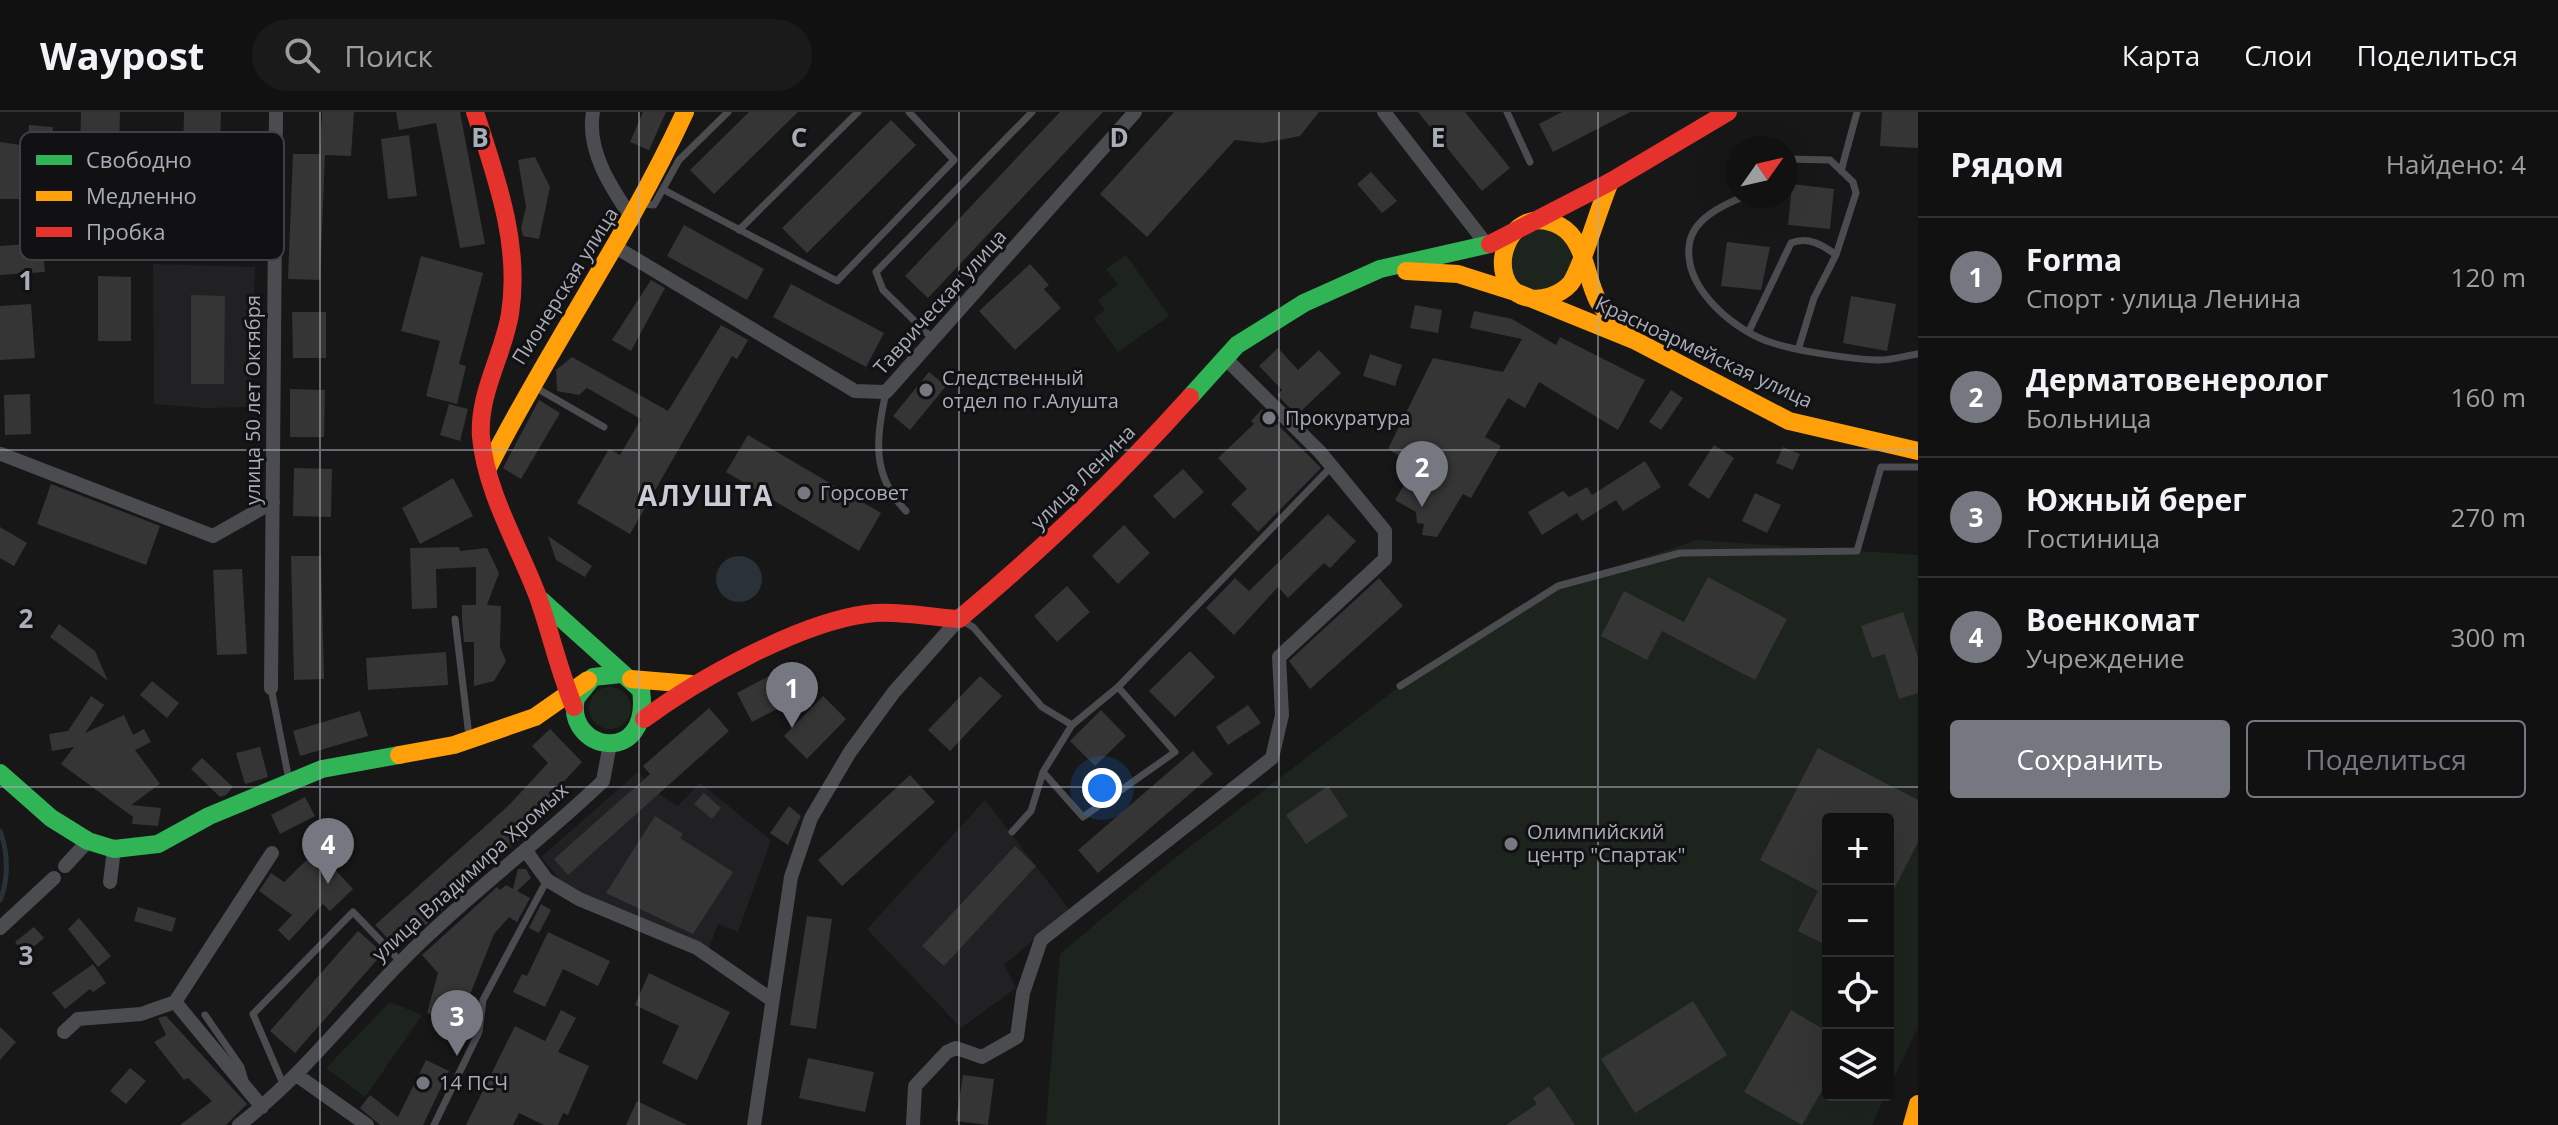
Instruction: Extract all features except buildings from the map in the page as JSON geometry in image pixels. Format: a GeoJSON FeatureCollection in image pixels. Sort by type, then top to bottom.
{"type":"FeatureCollection","features":[{"type":"Feature","properties":{"kind":"main road"},"geometry":{"type":"LineString","coordinates":[[475,112],[501,192],[511,243],[510,313],[481,418],[488,468],[538,598],[573,706],[590,737],[610,744],[631,737],[644,719],[691,684],[849,615],[959,619]]}},
{"type":"Feature","properties":{"kind":"main road"},"geometry":{"type":"LineString","coordinates":[[637,211],[685,112]]}},
{"type":"Feature","properties":{"kind":"main road","name":"улица Ленина"},"geometry":{"type":"LineString","coordinates":[[959,619],[1110,485],[1237,345],[1304,303],[1380,269],[1487,245],[1610,182],[1718,121],[1728,112]]}},
{"type":"Feature","properties":{"kind":"main road"},"geometry":{"type":"LineString","coordinates":[[1610,182],[1579,257],[1575,279],[1560,294],[1539,299],[1518,293],[1504,277],[1500,256],[1508,236],[1525,223],[1544,220],[1561,226],[1574,240],[1579,257],[1599,304],[1636,341]]}},
{"type":"Feature","properties":{"kind":"main road","name":"Пионерская улица"},"geometry":{"type":"LineString","coordinates":[[488,468],[530,384],[637,211]]}},
{"type":"Feature","properties":{"kind":"main road","name":"Красноармейская улица"},"geometry":{"type":"LineString","coordinates":[[1380,269],[1458,274],[1518,293],[1636,341],[1789,421],[1918,451]]}},
{"type":"Feature","properties":{"kind":"main road"},"geometry":{"type":"LineString","coordinates":[[538,598],[641,690],[645,704],[644,719]]}},
{"type":"Feature","properties":{"kind":"main road"},"geometry":{"type":"LineString","coordinates":[[573,706],[578,692],[588,680],[604,673],[691,684]]}},
{"type":"Feature","properties":{"kind":"main road"},"geometry":{"type":"LineString","coordinates":[[0,773],[51,818],[88,841],[114,849],[158,844],[248,800],[322,769],[470,739],[573,706]]}},
{"type":"Feature","properties":{"kind":"main road"},"geometry":{"type":"LineString","coordinates":[[535,717],[573,706]]}},
{"type":"Feature","properties":{"kind":"main road"},"geometry":{"type":"LineString","coordinates":[[1912,1125],[1918,1104]]}},
{"type":"Feature","properties":{"kind":"street","name":"улица 50 лет Октября"},"geometry":{"type":"LineString","coordinates":[[276,112],[276,132]]}},
{"type":"Feature","properties":{"kind":"street"},"geometry":{"type":"LineString","coordinates":[[593,112],[591,124],[603,168],[637,211]]}},
{"type":"Feature","properties":{"kind":"street","name":"Таврическая улица"},"geometry":{"type":"LineString","coordinates":[[614,246],[855,391],[886,392],[1135,112]]}},
{"type":"Feature","properties":{"kind":"street"},"geometry":{"type":"LineString","coordinates":[[1384,112],[1487,245]]}},
{"type":"Feature","properties":{"kind":"street","name":"улица 50 лет Октября"},"geometry":{"type":"LineString","coordinates":[[271,688],[275,260]]}},
{"type":"Feature","properties":{"kind":"street"},"geometry":{"type":"LineString","coordinates":[[913,1125],[915,1086],[947,1052],[956,1048],[982,1057],[1017,1037],[1023,993],[1041,940],[1272,758],[1282,715],[1279,657],[1385,559],[1385,531],[1332,466],[1269,399],[1225,358]]}},
{"type":"Feature","properties":{"kind":"street"},"geometry":{"type":"LineString","coordinates":[[0,454],[213,536],[273,502]]}},
{"type":"Feature","properties":{"kind":"street","name":"улица Ленина"},"geometry":{"type":"LineString","coordinates":[[754,1125],[791,877],[811,818],[850,752],[894,692],[959,619]]}},
{"type":"Feature","properties":{"kind":"street","name":"улица Владимира Хромых"},"geometry":{"type":"LineString","coordinates":[[239,1125],[298,1076],[321,1044],[401,962],[603,781],[610,744]]}},
{"type":"Feature","properties":{"kind":"street"},"geometry":{"type":"LineString","coordinates":[[65,866],[88,841]]}},
{"type":"Feature","properties":{"kind":"street"},"geometry":{"type":"LineString","coordinates":[[110,882],[114,849]]}},
{"type":"Feature","properties":{"kind":"street"},"geometry":{"type":"LineString","coordinates":[[526,851],[547,880],[579,899],[697,948],[772,1000]]}},
{"type":"Feature","properties":{"kind":"street"},"geometry":{"type":"LineString","coordinates":[[64,1032],[78,1019],[141,1014],[175,1002],[272,853]]}},
{"type":"Feature","properties":{"kind":"street"},"geometry":{"type":"LineString","coordinates":[[0,928],[54,878]]}},
{"type":"Feature","properties":{"kind":"street"},"geometry":{"type":"LineString","coordinates":[[175,1002],[262,1107]]}},
{"type":"Feature","properties":{"kind":"street"},"geometry":{"type":"LineString","coordinates":[[298,1076],[367,1125]]}},
{"type":"Feature","properties":{"kind":"lane","name":"Пионерская улица"},"geometry":{"type":"LineString","coordinates":[[637,211],[654,205],[679,160],[728,112]]}},
{"type":"Feature","properties":{"kind":"lane"},"geometry":{"type":"LineString","coordinates":[[739,230],[858,112]]}},
{"type":"Feature","properties":{"kind":"lane"},"geometry":{"type":"LineString","coordinates":[[664,190],[837,281],[954,160],[909,112]]}},
{"type":"Feature","properties":{"kind":"lane"},"geometry":{"type":"LineString","coordinates":[[933,339],[883,290],[876,272],[1032,112]]}},
{"type":"Feature","properties":{"kind":"lane"},"geometry":{"type":"LineString","coordinates":[[1507,112],[1530,162]]}},
{"type":"Feature","properties":{"kind":"lane"},"geometry":{"type":"LineString","coordinates":[[1841,171],[1857,112]]}},
{"type":"Feature","properties":{"kind":"lane"},"geometry":{"type":"LineString","coordinates":[[1798,158],[1822,157],[1853,182],[1856,193],[1836,255],[1814,298],[1799,347]]}},
{"type":"Feature","properties":{"kind":"lane"},"geometry":{"type":"LineString","coordinates":[[1726,205],[1702,221],[1689,247],[1699,283],[1726,317],[1772,343],[1877,360],[1918,354]]}},
{"type":"Feature","properties":{"kind":"lane"},"geometry":{"type":"LineString","coordinates":[[1749,331],[1791,243],[1799,240],[1822,244],[1836,255]]}},
{"type":"Feature","properties":{"kind":"lane"},"geometry":{"type":"LineString","coordinates":[[530,384],[604,427]]}},
{"type":"Feature","properties":{"kind":"lane"},"geometry":{"type":"LineString","coordinates":[[886,392],[877,434],[880,467],[889,493],[906,511]]}},
{"type":"Feature","properties":{"kind":"lane"},"geometry":{"type":"LineString","coordinates":[[1012,832],[1031,811],[1043,772],[1072,725],[1118,687],[1332,466]]}},
{"type":"Feature","properties":{"kind":"lane"},"geometry":{"type":"LineString","coordinates":[[1400,686],[1558,586],[1680,553],[1857,551],[1881,467],[1918,467]]}},
{"type":"Feature","properties":{"kind":"lane"},"geometry":{"type":"LineString","coordinates":[[455,619],[470,739]]}},
{"type":"Feature","properties":{"kind":"lane"},"geometry":{"type":"LineString","coordinates":[[959,619],[973,627],[1042,707],[1072,725]]}},
{"type":"Feature","properties":{"kind":"lane"},"geometry":{"type":"LineString","coordinates":[[1043,772],[1083,817],[1175,752],[1118,687]]}},
{"type":"Feature","properties":{"kind":"lane"},"geometry":{"type":"LineString","coordinates":[[271,688],[290,782]]}},
{"type":"Feature","properties":{"kind":"lane"},"geometry":{"type":"LineString","coordinates":[[434,1125],[479,1032],[483,1000],[547,880]]}},
{"type":"Feature","properties":{"kind":"lane"},"geometry":{"type":"LineString","coordinates":[[285,1088],[253,1014],[353,912],[401,962]]}},
{"type":"Feature","properties":{"kind":"lane"},"geometry":{"type":"LineString","coordinates":[[205,1015],[241,1067],[248,1091]]}},
{"type":"Feature","properties":{"kind":"shaded area"},"geometry":{"type":"Polygon","coordinates":[[[1542,225],[1570,241],[1572,275],[1544,295],[1513,282],[1507,248],[1542,225]]]}},
{"type":"Feature","properties":{"kind":"shaded area"},"geometry":{"type":"Polygon","coordinates":[[[1126,255],[1169,316],[1118,352],[1094,319],[1105,310],[1098,300],[1118,285],[1106,269],[1126,255]]]}},
{"type":"Feature","properties":{"kind":"shaded area"},"geometry":{"type":"Polygon","coordinates":[[[153,264],[255,267],[251,407],[204,408],[154,404],[153,264]]]}},
{"type":"Feature","properties":{"kind":"shaded area","name":"Олимпийский центр \"Спартак\""},"geometry":{"type":"Polygon","coordinates":[[[1697,540],[1918,555],[1918,1028],[1894,1077],[1894,813],[1822,813],[1822,1101],[1882,1101],[1872,1125],[1046,1125],[1060,954],[1161,869],[1400,686],[1558,586],[1697,540]]]}},
{"type":"Feature","properties":{"kind":"shaded area"},"geometry":{"type":"Polygon","coordinates":[[[739,556],[755,563],[762,579],[755,595],[739,602],[723,595],[716,579],[723,563],[739,556]]]}},
{"type":"Feature","properties":{"kind":"shaded area"},"geometry":{"type":"Polygon","coordinates":[[[610,687],[625,693],[631,708],[625,723],[610,729],[595,723],[589,708],[595,693],[610,687]]]}},
{"type":"Feature","properties":{"kind":"shaded area"},"geometry":{"type":"Polygon","coordinates":[[[638,772],[660,795],[678,806],[700,783],[771,840],[738,932],[718,924],[709,948],[564,885],[541,857],[638,772]]]}},
{"type":"Feature","properties":{"kind":"shaded area"},"geometry":{"type":"Polygon","coordinates":[[[985,800],[1069,909],[1004,965],[1016,988],[961,1028],[867,929],[985,800]]]}},
{"type":"Feature","properties":{"kind":"shaded area"},"geometry":{"type":"Polygon","coordinates":[[[390,1002],[422,1015],[365,1097],[326,1068],[390,1002]]]}},
{"type":"Feature","properties":{"kind":"waterway"},"geometry":{"type":"LineString","coordinates":[[0,831],[6,866],[0,900]]}},
{"type":"Feature","properties":{"kind":"traffic: fast"},"geometry":{"type":"LineString","coordinates":[[1190,397],[1237,345],[1304,303],[1380,269],[1490,244]]}},
{"type":"Feature","properties":{"kind":"traffic: fast"},"geometry":{"type":"LineString","coordinates":[[541,600],[641,690],[641,715],[634,732],[622,741],[608,743],[594,739],[583,730],[576,716],[576,698],[593,677],[621,674]]}},
{"type":"Feature","properties":{"kind":"traffic: fast"},"geometry":{"type":"LineString","coordinates":[[0,773],[51,818],[88,841],[114,849],[158,844],[209,816],[322,769],[399,755]]}},
{"type":"Feature","properties":{"kind":"traffic: slow"},"geometry":{"type":"LineString","coordinates":[[488,468],[639,203],[685,112]]}},
{"type":"Feature","properties":{"kind":"traffic: slow"},"geometry":{"type":"LineString","coordinates":[[1610,182],[1585,252],[1579,266],[1574,277],[1566,288],[1543,298],[1525,297],[1512,289],[1505,276],[1503,261],[1506,246],[1514,232],[1526,223],[1541,220],[1560,226],[1575,240],[1580,250],[1584,260],[1594,292],[1601,306],[1627,332]]}},
{"type":"Feature","properties":{"kind":"traffic: slow"},"geometry":{"type":"LineString","coordinates":[[1406,271],[1458,274],[1518,293],[1636,341],[1789,421],[1918,451]]}},
{"type":"Feature","properties":{"kind":"traffic: slow"},"geometry":{"type":"LineString","coordinates":[[631,679],[691,684]]}},
{"type":"Feature","properties":{"kind":"traffic: slow"},"geometry":{"type":"LineString","coordinates":[[399,755],[454,745],[535,717],[588,680]]}},
{"type":"Feature","properties":{"kind":"traffic: slow"},"geometry":{"type":"LineString","coordinates":[[1912,1125],[1918,1104]]}},
{"type":"Feature","properties":{"kind":"traffic: jam"},"geometry":{"type":"LineString","coordinates":[[475,112],[504,211],[513,288],[507,330],[483,405],[481,437],[484,458],[496,499],[538,597],[574,707]]}},
{"type":"Feature","properties":{"kind":"traffic: jam"},"geometry":{"type":"LineString","coordinates":[[1490,244],[1610,182],[1728,112]]}},
{"type":"Feature","properties":{"kind":"traffic: jam"},"geometry":{"type":"LineString","coordinates":[[644,719],[692,687],[750,655],[839,619],[877,613],[959,619],[1079,512],[1190,397]]}},
{"type":"Feature","properties":{"kind":"place","name":"Следственный отдел по г.Алушта"},"geometry":{"type":"Point","coordinates":[926,390]}},
{"type":"Feature","properties":{"kind":"place","name":"Прокуратура"},"geometry":{"type":"Point","coordinates":[1269,418]}},
{"type":"Feature","properties":{"kind":"place","name":"Горсовет"},"geometry":{"type":"Point","coordinates":[804,493]}},
{"type":"Feature","properties":{"kind":"place","name":"Дерматовенеролог"},"geometry":{"type":"Point","coordinates":[1422,507]}},
{"type":"Feature","properties":{"kind":"place","name":"Forma"},"geometry":{"type":"Point","coordinates":[792,728]}},
{"type":"Feature","properties":{"kind":"place","name":"Олимпийский центр \"Спартак\""},"geometry":{"type":"Point","coordinates":[1511,844]}},
{"type":"Feature","properties":{"kind":"place","name":"Военкомат"},"geometry":{"type":"Point","coordinates":[328,884]}},
{"type":"Feature","properties":{"kind":"place","name":"Южный берег"},"geometry":{"type":"Point","coordinates":[457,1056]}},
{"type":"Feature","properties":{"kind":"place","name":"14 ПСЧ"},"geometry":{"type":"Point","coordinates":[423,1083]}},
{"type":"Feature","properties":{"kind":"district","name":"АЛУШТА"},"geometry":{"type":"Point","coordinates":[706,496]}}]}
